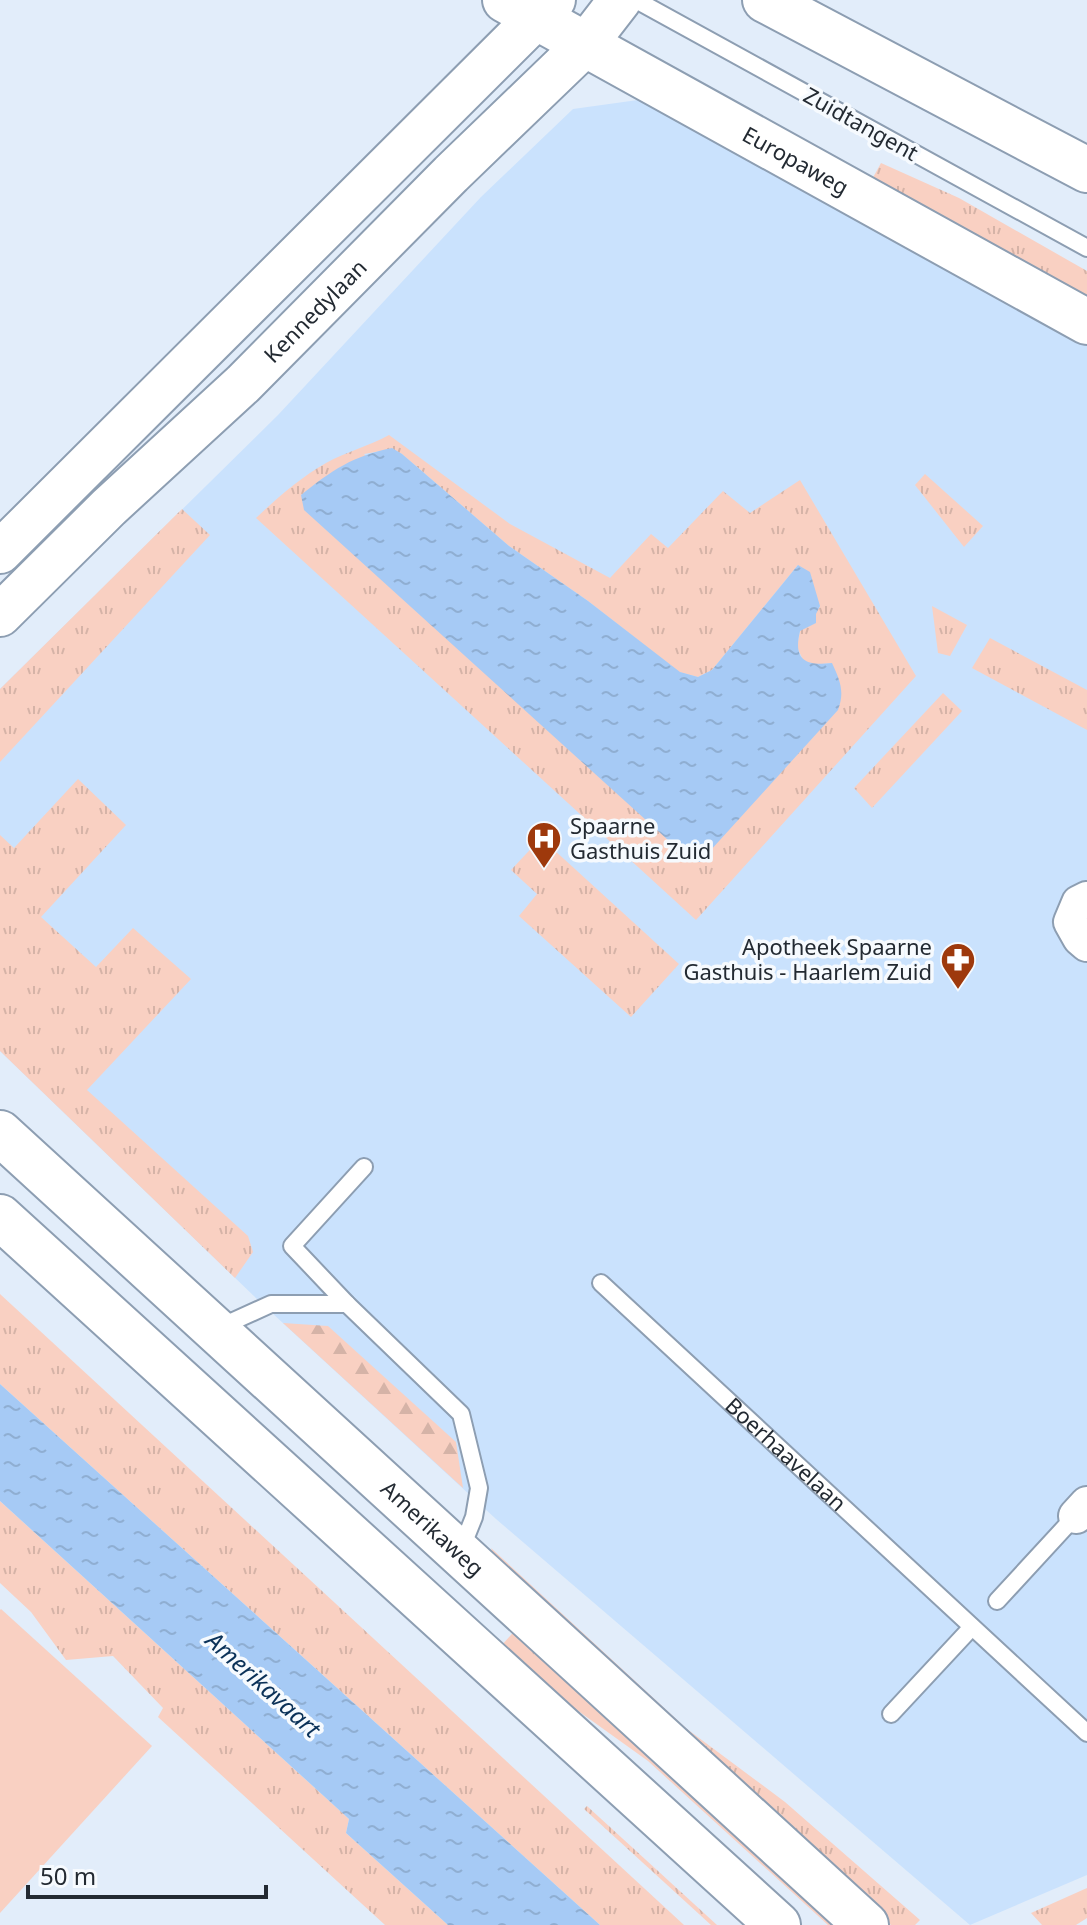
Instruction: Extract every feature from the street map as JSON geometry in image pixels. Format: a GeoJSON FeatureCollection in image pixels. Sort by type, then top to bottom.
{"type":"FeatureCollection","features":[{"type":"Feature","properties":{"kind":"main road"},"geometry":{"type":"LineString","coordinates":[[765,0],[1087,170]]}},
{"type":"Feature","properties":{"kind":"main road","name":"Europaweg"},"geometry":{"type":"LineString","coordinates":[[532,6],[586,44],[1087,322]]}},
{"type":"Feature","properties":{"kind":"main road","name":"Amerikaweg"},"geometry":{"type":"LineString","coordinates":[[0,1133],[866,1925]]}},
{"type":"Feature","properties":{"kind":"main road"},"geometry":{"type":"LineString","coordinates":[[0,1217],[778,1925]]}},
{"type":"Feature","properties":{"kind":"street","name":"Kennedylaan"},"geometry":{"type":"LineString","coordinates":[[0,615],[109,507],[243,384],[451,174],[586,44],[620,0]]}},
{"type":"Feature","properties":{"kind":"street"},"geometry":{"type":"LineString","coordinates":[[0,552],[532,6]]}},
{"type":"Feature","properties":{"kind":"street"},"geometry":{"type":"LineString","coordinates":[[1087,899],[1079,903],[1071,922],[1087,944]]}},
{"type":"Feature","properties":{"kind":"lane","name":"Zuidtangent"},"geometry":{"type":"LineString","coordinates":[[636,0],[1087,248]]}},
{"type":"Feature","properties":{"kind":"lane"},"geometry":{"type":"LineString","coordinates":[[364,1167],[292,1246],[461,1414],[479,1488],[474,1517],[459,1553]]}},
{"type":"Feature","properties":{"kind":"lane","name":"Boerhaavelaan"},"geometry":{"type":"LineString","coordinates":[[601,1283],[1087,1733]]}},
{"type":"Feature","properties":{"kind":"lane"},"geometry":{"type":"LineString","coordinates":[[214,1330],[271,1304],[347,1304]]}},
{"type":"Feature","properties":{"kind":"lane"},"geometry":{"type":"LineString","coordinates":[[997,1601],[1077,1515]]}},
{"type":"Feature","properties":{"kind":"lane"},"geometry":{"type":"LineString","coordinates":[[891,1714],[972,1627]]}},
{"type":"Feature","properties":{"kind":"shaded area","name":"Spaarne Gasthuis Zuid"},"geometry":{"type":"Polygon","coordinates":[[[645,99],[1087,343],[1087,1875],[970,1925],[496,1519],[259,1301],[0,1051],[0,689],[278,415],[481,197],[573,109],[645,99]]]}},
{"type":"Feature","properties":{"kind":"green space"},"geometry":{"type":"Polygon","coordinates":[[[881,163],[959,198],[1087,271],[1087,302],[870,183],[881,163]]]}},
{"type":"Feature","properties":{"kind":"green space"},"geometry":{"type":"Polygon","coordinates":[[[389,435],[510,524],[610,578],[651,534],[668,548],[723,491],[750,513],[800,480],[916,676],[696,920],[256,518],[316,469],[389,435]],[[392,449],[364,454],[690,860],[832,663],[813,665],[803,660],[797,647],[800,631],[820,606],[798,565],[712,670],[698,677],[679,672],[588,601],[509,546],[402,454],[392,449]]]}},
{"type":"Feature","properties":{"kind":"green space"},"geometry":{"type":"Polygon","coordinates":[[[925,474],[983,526],[964,547],[915,485],[925,474]]]}},
{"type":"Feature","properties":{"kind":"green space"},"geometry":{"type":"Polygon","coordinates":[[[182,509],[210,535],[0,762],[0,689],[182,509]]]}},
{"type":"Feature","properties":{"kind":"green space"},"geometry":{"type":"Polygon","coordinates":[[[932,606],[967,625],[950,656],[938,653],[932,606]]]}},
{"type":"Feature","properties":{"kind":"green space"},"geometry":{"type":"Polygon","coordinates":[[[990,638],[1087,690],[1087,730],[972,668],[990,638]]]}},
{"type":"Feature","properties":{"kind":"green space"},"geometry":{"type":"Polygon","coordinates":[[[943,693],[962,711],[872,808],[854,788],[943,693]]]}},
{"type":"Feature","properties":{"kind":"green space"},"geometry":{"type":"Polygon","coordinates":[[[78,779],[126,825],[41,917],[96,967],[133,928],[191,979],[87,1090],[248,1236],[253,1252],[235,1278],[0,1051],[0,835],[14,848],[78,779]]]}},
{"type":"Feature","properties":{"kind":"green space"},"geometry":{"type":"Polygon","coordinates":[[[541,838],[679,964],[631,1017],[519,916],[537,894],[511,870],[541,838]]]}},
{"type":"Feature","properties":{"kind":"green space"},"geometry":{"type":"Polygon","coordinates":[[[0,1294],[684,1925],[600,1925],[0,1384],[0,1294]]]}},
{"type":"Feature","properties":{"kind":"green space"},"geometry":{"type":"Polygon","coordinates":[[[283,1323],[328,1326],[456,1442],[463,1488],[283,1323]]]}},
{"type":"Feature","properties":{"kind":"green space"},"geometry":{"type":"Polygon","coordinates":[[[0,1501],[349,1819],[346,1833],[448,1925],[385,1925],[158,1717],[163,1708],[113,1656],[66,1660],[31,1612],[0,1583],[0,1501]]]}},
{"type":"Feature","properties":{"kind":"green space"},"geometry":{"type":"Polygon","coordinates":[[[491,1548],[687,1729],[785,1802],[920,1920],[915,1925],[891,1925],[499,1567],[491,1548]]]}},
{"type":"Feature","properties":{"kind":"green space"},"geometry":{"type":"Polygon","coordinates":[[[0,1610],[152,1746],[0,1913],[0,1610]]]}},
{"type":"Feature","properties":{"kind":"green space"},"geometry":{"type":"Polygon","coordinates":[[[518,1627],[845,1925],[828,1925],[648,1761],[556,1695],[501,1646],[518,1627]]]}},
{"type":"Feature","properties":{"kind":"green space"},"geometry":{"type":"Polygon","coordinates":[[[587,1806],[717,1925],[711,1925],[584,1809],[587,1806]]]}},
{"type":"Feature","properties":{"kind":"green space"},"geometry":{"type":"Polygon","coordinates":[[[1087,1888],[1087,1918],[1076,1925],[1042,1925],[1031,1913],[1087,1888]]]}},
{"type":"Feature","properties":{"kind":"water"},"geometry":{"type":"Polygon","coordinates":[[[392,448],[509,546],[588,601],[680,672],[698,677],[712,670],[798,565],[810,572],[820,606],[816,623],[800,631],[798,649],[808,662],[832,663],[841,686],[838,710],[700,862],[690,860],[304,510],[301,495],[323,478],[354,460],[392,448]]]}},
{"type":"Feature","properties":{"kind":"water","name":"Amerikavaart"},"geometry":{"type":"Polygon","coordinates":[[[0,1384],[600,1925],[448,1925],[346,1833],[349,1819],[0,1501],[0,1384]]]}},
{"type":"Feature","properties":{"kind":"place","name":"Spaarne Gasthuis Zuid"},"geometry":{"type":"Point","coordinates":[544,870]}},
{"type":"Feature","properties":{"kind":"place","name":"Apotheek Spaarne Gasthuis - Haarlem Zuid"},"geometry":{"type":"Point","coordinates":[958,991]}}]}
